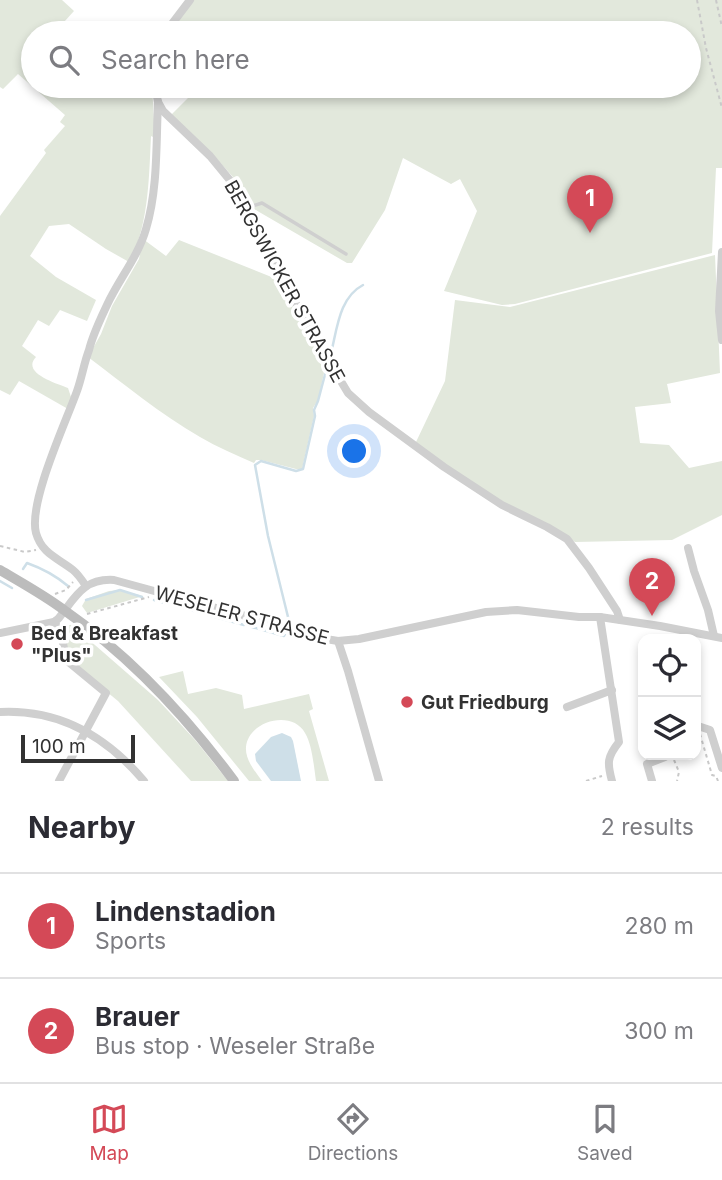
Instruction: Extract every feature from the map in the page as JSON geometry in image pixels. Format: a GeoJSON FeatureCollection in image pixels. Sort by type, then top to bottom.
{"type":"FeatureCollection","features":[{"type":"Feature","properties":{"kind":"main road"},"geometry":{"type":"LineString","coordinates":[[0,570],[65,610],[142,674],[209,747],[234,781]]}},
{"type":"Feature","properties":{"kind":"street"},"geometry":{"type":"LineString","coordinates":[[174,21],[190,0]]}},
{"type":"Feature","properties":{"kind":"street","name":"BERGSWICKER STRASSE"},"geometry":{"type":"LineString","coordinates":[[157,98],[171,120],[221,168],[233,184],[271,259],[348,393],[369,412],[444,467],[502,505],[567,539],[589,568],[620,620]]}},
{"type":"Feature","properties":{"kind":"street"},"geometry":{"type":"LineString","coordinates":[[0,634],[54,622],[86,586],[80,577],[42,546],[35,526],[36,510],[40,491],[98,324],[135,255],[147,226],[156,161],[158,102]]}},
{"type":"Feature","properties":{"kind":"street"},"geometry":{"type":"LineString","coordinates":[[722,252],[719,311],[722,340]]}},
{"type":"Feature","properties":{"kind":"street"},"geometry":{"type":"LineString","coordinates":[[688,548],[718,637]]}},
{"type":"Feature","properties":{"kind":"street","name":"WESELER STRASSE"},"geometry":{"type":"LineString","coordinates":[[86,586],[114,580],[338,641],[498,611],[517,610],[600,617],[718,637]]}},
{"type":"Feature","properties":{"kind":"street"},"geometry":{"type":"LineString","coordinates":[[600,617],[619,742],[610,753],[608,764],[611,777]]}},
{"type":"Feature","properties":{"kind":"street"},"geometry":{"type":"LineString","coordinates":[[54,622],[61,632],[66,660],[106,693],[59,781]]}},
{"type":"Feature","properties":{"kind":"street"},"geometry":{"type":"LineString","coordinates":[[338,641],[379,781]]}},
{"type":"Feature","properties":{"kind":"street"},"geometry":{"type":"LineString","coordinates":[[567,707],[612,690]]}},
{"type":"Feature","properties":{"kind":"street"},"geometry":{"type":"LineString","coordinates":[[0,712],[31,713],[55,718],[86,731],[120,754],[144,781]]}},
{"type":"Feature","properties":{"kind":"street"},"geometry":{"type":"LineString","coordinates":[[701,727],[710,730],[722,768]]}},
{"type":"Feature","properties":{"kind":"street"},"geometry":{"type":"LineString","coordinates":[[652,781],[647,764],[657,760]]}},
{"type":"Feature","properties":{"kind":"lane"},"geometry":{"type":"LineString","coordinates":[[246,208],[262,203],[346,254]]}},
{"type":"Feature","properties":{"kind":"path"},"geometry":{"type":"LineString","coordinates":[[697,0],[701,21]]}},
{"type":"Feature","properties":{"kind":"path"},"geometry":{"type":"LineString","coordinates":[[716,0],[722,27]]}},
{"type":"Feature","properties":{"kind":"path"},"geometry":{"type":"LineString","coordinates":[[701,21],[722,108]]}},
{"type":"Feature","properties":{"kind":"path"},"geometry":{"type":"LineString","coordinates":[[0,545],[25,552],[37,550],[42,546]]}},
{"type":"Feature","properties":{"kind":"path"},"geometry":{"type":"LineString","coordinates":[[51,600],[80,577]]}},
{"type":"Feature","properties":{"kind":"path"},"geometry":{"type":"LineString","coordinates":[[75,618],[143,600],[153,591]]}},
{"type":"Feature","properties":{"kind":"path"},"geometry":{"type":"LineString","coordinates":[[701,736],[712,775],[716,776],[718,781]]}},
{"type":"Feature","properties":{"kind":"path"},"geometry":{"type":"LineString","coordinates":[[676,760],[680,772],[677,781]]}},
{"type":"Feature","properties":{"kind":"path"},"geometry":{"type":"LineString","coordinates":[[586,781],[611,777]]}},
{"type":"Feature","properties":{"kind":"shaded area"},"geometry":{"type":"Polygon","coordinates":[[[0,0],[62,0],[74,11],[65,21],[21,21],[21,77],[18,74],[3,89],[0,87],[0,0]]]}},
{"type":"Feature","properties":{"kind":"shaded area"},"geometry":{"type":"Polygon","coordinates":[[[194,0],[722,0],[722,168],[716,168],[712,253],[515,304],[502,305],[444,291],[477,211],[460,179],[451,184],[403,158],[385,210],[352,263],[347,263],[249,206],[233,177],[171,115],[188,98],[701,98],[701,21],[177,21],[194,0]]]}},
{"type":"Feature","properties":{"kind":"shaded area"},"geometry":{"type":"Polygon","coordinates":[[[46,98],[153,98],[155,138],[151,136],[141,233],[129,262],[69,224],[49,226],[30,256],[56,277],[96,300],[87,321],[60,310],[49,326],[38,320],[22,346],[36,357],[33,368],[36,373],[68,388],[71,397],[68,409],[19,381],[10,395],[0,390],[0,216],[46,153],[44,150],[65,126],[60,122],[65,115],[46,98]]]}},
{"type":"Feature","properties":{"kind":"shaded area"},"geometry":{"type":"Polygon","coordinates":[[[143,239],[166,256],[179,240],[279,280],[326,364],[318,400],[313,408],[314,416],[302,469],[261,460],[254,463],[213,444],[156,409],[88,357],[112,306],[139,259],[143,239]]]}},
{"type":"Feature","properties":{"kind":"shaded area"},"geometry":{"type":"Polygon","coordinates":[[[715,255],[720,373],[667,384],[671,403],[635,407],[640,443],[669,445],[689,468],[722,461],[722,515],[672,540],[575,542],[558,530],[484,491],[416,442],[445,381],[455,300],[510,307],[715,255]]]}},
{"type":"Feature","properties":{"kind":"shaded area"},"geometry":{"type":"Polygon","coordinates":[[[120,590],[143,596],[87,613],[82,606],[86,599],[120,590]]]}},
{"type":"Feature","properties":{"kind":"shaded area"},"geometry":{"type":"Polygon","coordinates":[[[62,625],[72,625],[158,700],[228,781],[191,781],[118,701],[68,660],[62,625]]]}},
{"type":"Feature","properties":{"kind":"shaded area"},"geometry":{"type":"Polygon","coordinates":[[[183,671],[188,694],[216,688],[242,695],[244,709],[309,694],[313,709],[309,711],[329,781],[316,781],[311,749],[305,733],[291,721],[281,720],[262,725],[254,730],[249,738],[247,756],[262,781],[249,781],[197,717],[159,677],[183,671]]]}},
{"type":"Feature","properties":{"kind":"shaded area"},"geometry":{"type":"Polygon","coordinates":[[[282,733],[293,741],[301,781],[271,781],[256,761],[255,754],[271,737],[282,733]]]}},
{"type":"Feature","properties":{"kind":"waterway"},"geometry":{"type":"LineString","coordinates":[[330,357],[343,307],[348,298],[363,285]]}},
{"type":"Feature","properties":{"kind":"waterway"},"geometry":{"type":"LineString","coordinates":[[289,621],[268,536],[255,465],[261,461],[296,471],[303,469],[314,410],[327,367]]}},
{"type":"Feature","properties":{"kind":"waterway"},"geometry":{"type":"LineString","coordinates":[[23,569],[27,563],[33,565],[54,575],[68,586]]}},
{"type":"Feature","properties":{"kind":"waterway"},"geometry":{"type":"LineString","coordinates":[[0,581],[12,588]]}},
{"type":"Feature","properties":{"kind":"waterway"},"geometry":{"type":"LineString","coordinates":[[86,600],[120,590],[142,597]]}},
{"type":"Feature","properties":{"kind":"waterway"},"geometry":{"type":"LineString","coordinates":[[154,600],[165,603]]}},
{"type":"Feature","properties":{"kind":"waterway"},"geometry":{"type":"LineString","coordinates":[[172,605],[184,608]]}},
{"type":"Feature","properties":{"kind":"waterway"},"geometry":{"type":"LineString","coordinates":[[191,610],[201,613]]}},
{"type":"Feature","properties":{"kind":"waterway"},"geometry":{"type":"LineString","coordinates":[[208,615],[244,625]]}},
{"type":"Feature","properties":{"kind":"waterway"},"geometry":{"type":"LineString","coordinates":[[252,627],[284,636],[285,634]]}},
{"type":"Feature","properties":{"kind":"place","name":"Lindenstadion"},"geometry":{"type":"Point","coordinates":[590,233]}},
{"type":"Feature","properties":{"kind":"place","name":"Brauer"},"geometry":{"type":"Point","coordinates":[652,616]}},
{"type":"Feature","properties":{"kind":"place","name":"Bed & Breakfast \"Plus\""},"geometry":{"type":"Point","coordinates":[17,644]}},
{"type":"Feature","properties":{"kind":"place","name":"Gut Friedburg"},"geometry":{"type":"Point","coordinates":[407,702]}}]}
